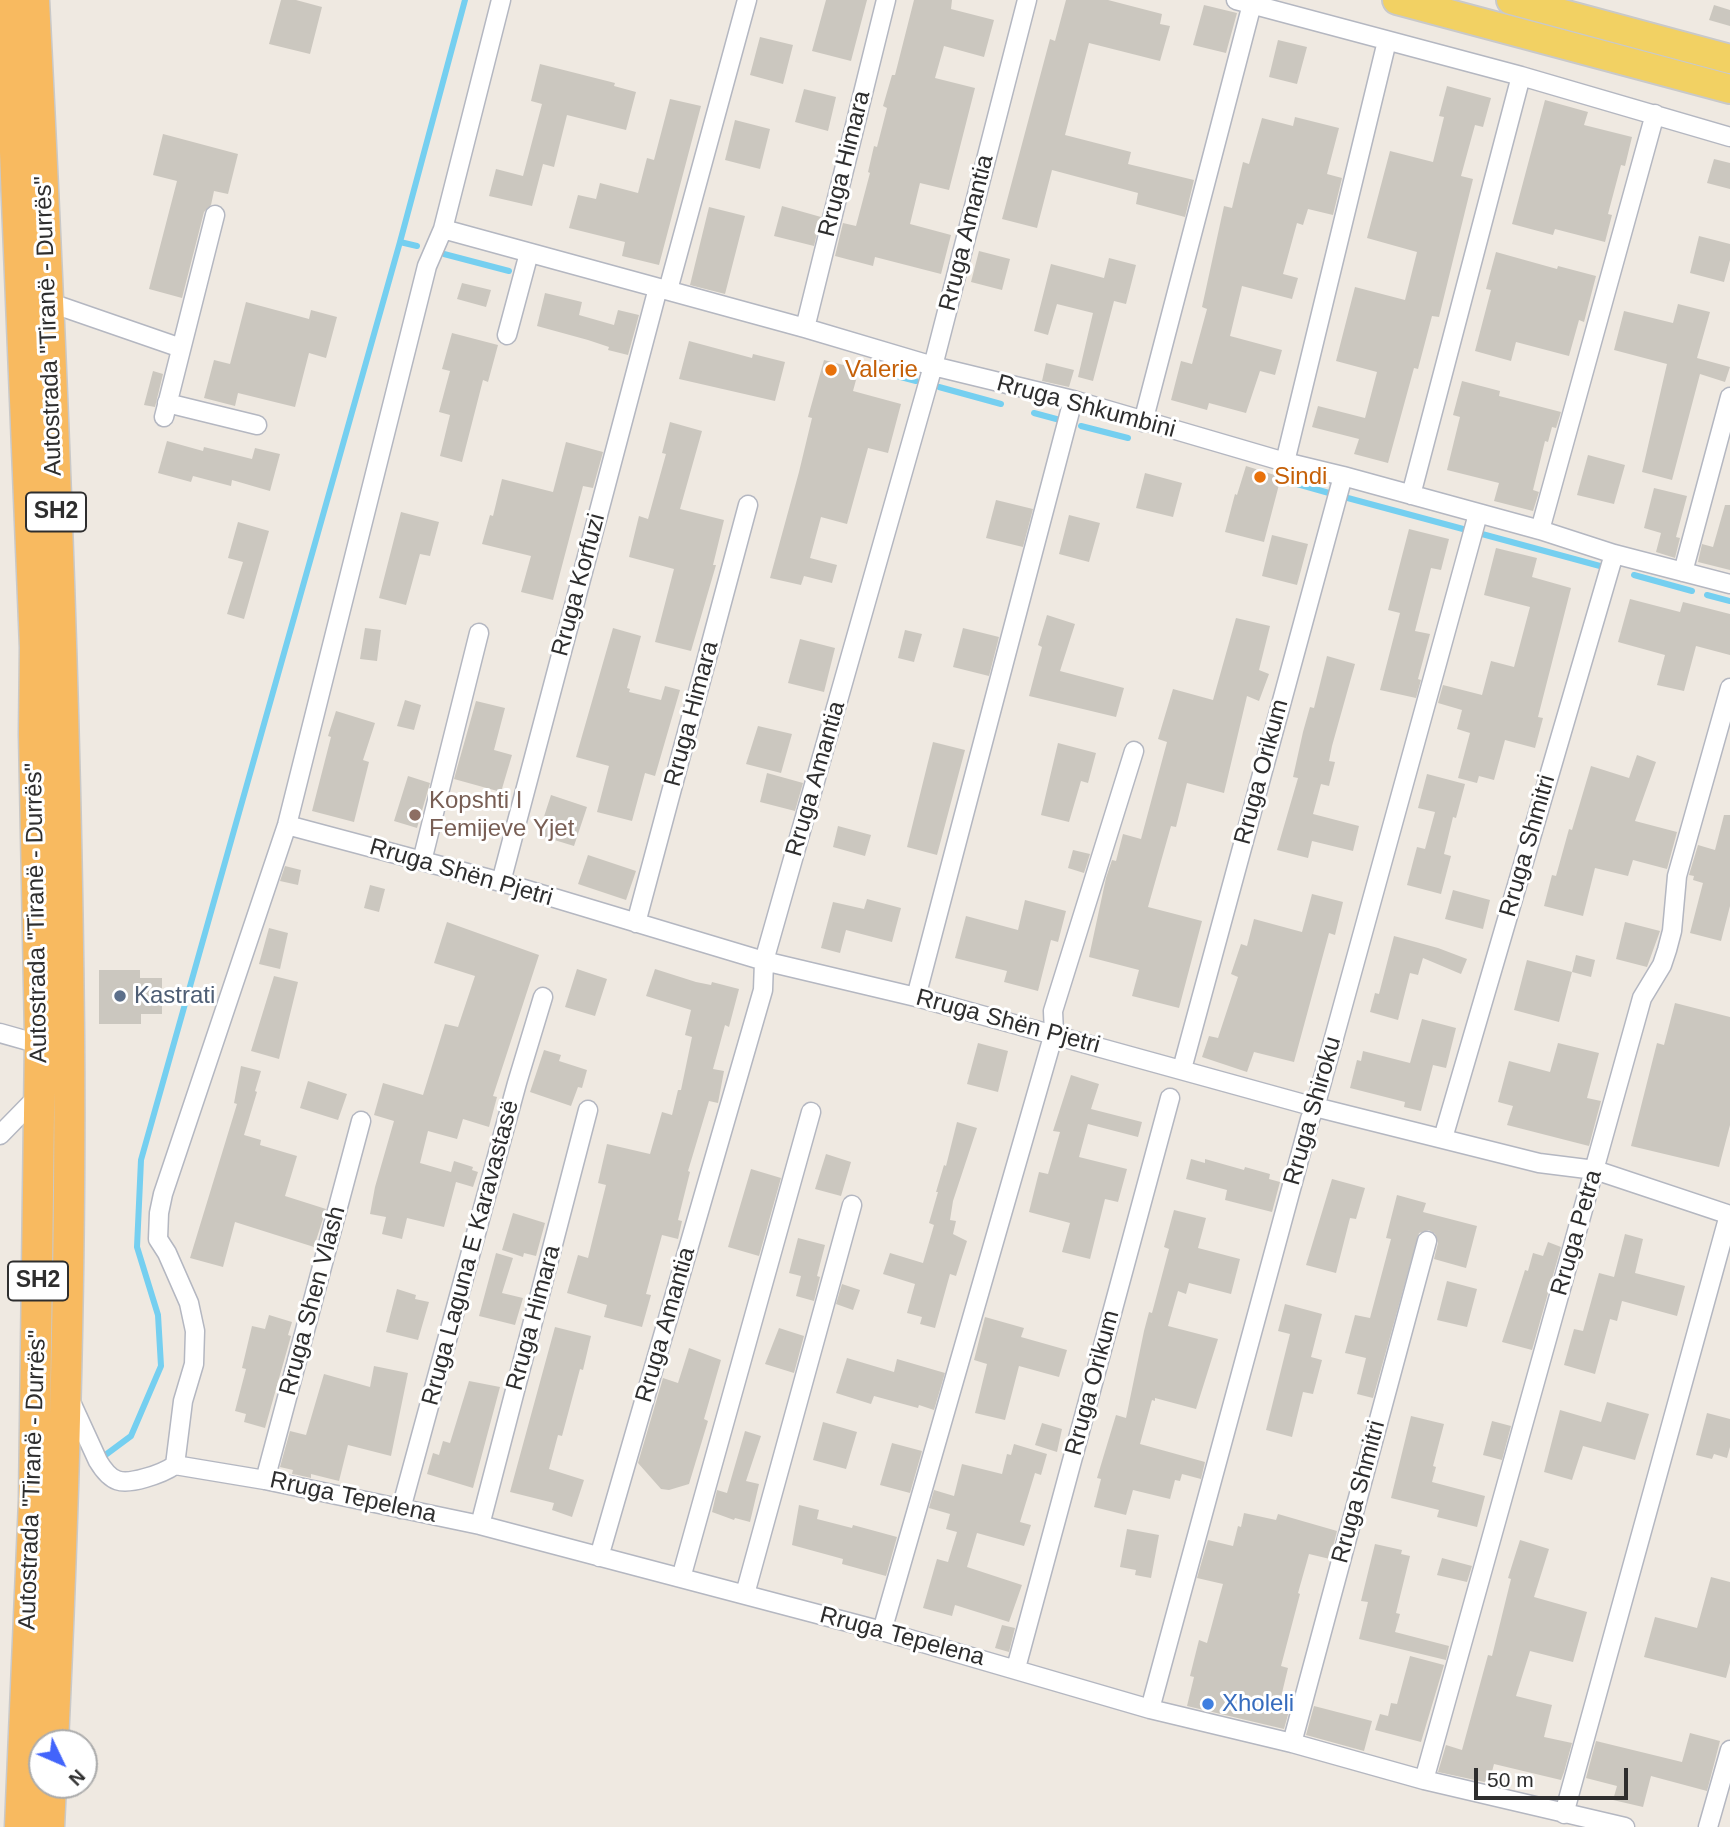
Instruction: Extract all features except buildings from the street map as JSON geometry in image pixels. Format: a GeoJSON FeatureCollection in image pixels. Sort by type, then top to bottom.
{"type":"FeatureCollection","features":[{"type":"Feature","properties":{"kind":"highway","name":"Autostrada \"Tiranë - Durrës\""},"geometry":{"type":"LineString","coordinates":[[4,0],[15,140],[34,621],[40,1094],[34,1500],[20,1827]]}},
{"type":"Feature","properties":{"kind":"highway","name":"Autostrada \"Tiranë - Durrës\""},"geometry":{"type":"LineString","coordinates":[[34,0],[48,302],[67,849],[69,1052],[66,1392],[54,1729]]}},
{"type":"Feature","properties":{"kind":"highway"},"geometry":{"type":"LineString","coordinates":[[42,154],[45,0]]}},
{"type":"Feature","properties":{"kind":"highway"},"geometry":{"type":"LineString","coordinates":[[49,1827],[50,1799]]}},
{"type":"Feature","properties":{"kind":"main road"},"geometry":{"type":"LineString","coordinates":[[1397,0],[1730,89]]}},
{"type":"Feature","properties":{"kind":"main road"},"geometry":{"type":"LineString","coordinates":[[1511,0],[1730,59]]}},
{"type":"Feature","properties":{"kind":"street"},"geometry":{"type":"LineString","coordinates":[[66,1392],[103,1470],[115,1480],[133,1482],[158,1475],[175,1465],[183,1401],[194,1363],[195,1331],[189,1303],[167,1252],[158,1239],[159,1213],[287,825],[427,266],[443,229],[501,0]]}},
{"type":"Feature","properties":{"kind":"street","name":"Rruga Korfuzi"},"geometry":{"type":"LineString","coordinates":[[501,882],[663,289],[747,0]]}},
{"type":"Feature","properties":{"kind":"street","name":"Rruga Himara"},"geometry":{"type":"LineString","coordinates":[[805,328],[886,0]]}},
{"type":"Feature","properties":{"kind":"street","name":"Rruga Amantia"},"geometry":{"type":"LineString","coordinates":[[599,1557],[763,990],[764,961],[933,366],[1027,0]]}},
{"type":"Feature","properties":{"kind":"street"},"geometry":{"type":"LineString","coordinates":[[1143,422],[1244,2],[1521,76],[1730,137]]}},
{"type":"Feature","properties":{"kind":"street"},"geometry":{"type":"LineString","coordinates":[[1285,462],[1387,41]]}},
{"type":"Feature","properties":{"kind":"street"},"geometry":{"type":"LineString","coordinates":[[1411,495],[1521,76]]}},
{"type":"Feature","properties":{"kind":"street"},"geometry":{"type":"LineString","coordinates":[[1540,530],[1655,114]]}},
{"type":"Feature","properties":{"kind":"street"},"geometry":{"type":"LineString","coordinates":[[215,215],[166,410],[257,425]]}},
{"type":"Feature","properties":{"kind":"street","name":"Rruga Shkumbini"},"geometry":{"type":"LineString","coordinates":[[443,229],[805,328],[933,366],[1073,400],[1285,462],[1730,584]]}},
{"type":"Feature","properties":{"kind":"street"},"geometry":{"type":"LineString","coordinates":[[507,335],[529,253]]}},
{"type":"Feature","properties":{"kind":"street"},"geometry":{"type":"LineString","coordinates":[[48,302],[181,348]]}},
{"type":"Feature","properties":{"kind":"street"},"geometry":{"type":"LineString","coordinates":[[1683,572],[1730,397]]}},
{"type":"Feature","properties":{"kind":"street"},"geometry":{"type":"LineString","coordinates":[[916,997],[1073,400]]}},
{"type":"Feature","properties":{"kind":"street","name":"Rruga Orikum"},"geometry":{"type":"LineString","coordinates":[[1182,1069],[1343,476]]}},
{"type":"Feature","properties":{"kind":"street","name":"Rruga Himara"},"geometry":{"type":"LineString","coordinates":[[636,923],[748,505]]}},
{"type":"Feature","properties":{"kind":"street","name":"Rruga Shiroku"},"geometry":{"type":"LineString","coordinates":[[1150,1709],[1478,514]]}},
{"type":"Feature","properties":{"kind":"street","name":"Rruga Shmitri"},"geometry":{"type":"LineString","coordinates":[[1443,1138],[1614,554]]}},
{"type":"Feature","properties":{"kind":"street"},"geometry":{"type":"LineString","coordinates":[[422,861],[478,633]]}},
{"type":"Feature","properties":{"kind":"street","name":"Rruga Petra"},"geometry":{"type":"LineString","coordinates":[[1424,1780],[1642,998],[1658,973],[1667,950],[1672,931],[1677,876],[1730,688]]}},
{"type":"Feature","properties":{"kind":"street"},"geometry":{"type":"LineString","coordinates":[[883,1631],[1054,1033],[1053,1011],[1134,751]]}},
{"type":"Feature","properties":{"kind":"street","name":"Rruga Shën Pjetri"},"geometry":{"type":"LineString","coordinates":[[287,825],[501,882],[764,961],[916,997],[1182,1069],[1311,1119],[1443,1138],[1539,1163],[1595,1170],[1730,1215]]}},
{"type":"Feature","properties":{"kind":"street","name":"Rruga Laguna E Karavastasë"},"geometry":{"type":"LineString","coordinates":[[401,1509],[517,1083],[543,998]]}},
{"type":"Feature","properties":{"kind":"street"},"geometry":{"type":"LineString","coordinates":[[0,1033],[39,1044]]}},
{"type":"Feature","properties":{"kind":"street"},"geometry":{"type":"LineString","coordinates":[[0,1135],[40,1094]]}},
{"type":"Feature","properties":{"kind":"street","name":"Rruga Orikum"},"geometry":{"type":"LineString","coordinates":[[1016,1668],[1170,1098]]}},
{"type":"Feature","properties":{"kind":"street","name":"Rruga Himara"},"geometry":{"type":"LineString","coordinates":[[480,1525],[588,1110]]}},
{"type":"Feature","properties":{"kind":"street"},"geometry":{"type":"LineString","coordinates":[[681,1578],[811,1112]]}},
{"type":"Feature","properties":{"kind":"street","name":"Rruga Shen Vlash"},"geometry":{"type":"LineString","coordinates":[[265,1480],[361,1121]]}},
{"type":"Feature","properties":{"kind":"street"},"geometry":{"type":"LineString","coordinates":[[745,1594],[852,1205]]}},
{"type":"Feature","properties":{"kind":"street"},"geometry":{"type":"LineString","coordinates":[[1564,1814],[1730,1215]]}},
{"type":"Feature","properties":{"kind":"street","name":"Rruga Shmitri"},"geometry":{"type":"LineString","coordinates":[[1292,1743],[1427,1241]]}},
{"type":"Feature","properties":{"kind":"street","name":"Rruga Tepelena"},"geometry":{"type":"LineString","coordinates":[[175,1465],[265,1480],[480,1525],[883,1631],[1150,1709],[1292,1743],[1424,1780],[1625,1827]]}},
{"type":"Feature","properties":{"kind":"street"},"geometry":{"type":"LineString","coordinates":[[1709,1827],[1730,1750]]}},
{"type":"Feature","properties":{"kind":"waterway"},"geometry":{"type":"LineString","coordinates":[[400,242],[465,0]]}},
{"type":"Feature","properties":{"kind":"waterway"},"geometry":{"type":"LineString","coordinates":[[100,1459],[131,1436],[161,1366],[158,1315],[137,1247],[141,1160],[400,242],[417,246]]}},
{"type":"Feature","properties":{"kind":"waterway"},"geometry":{"type":"LineString","coordinates":[[444,254],[509,271]]}},
{"type":"Feature","properties":{"kind":"waterway"},"geometry":{"type":"LineString","coordinates":[[859,366],[916,381]]}},
{"type":"Feature","properties":{"kind":"waterway"},"geometry":{"type":"LineString","coordinates":[[939,387],[1001,404]]}},
{"type":"Feature","properties":{"kind":"waterway"},"geometry":{"type":"LineString","coordinates":[[1034,413],[1060,420]]}},
{"type":"Feature","properties":{"kind":"waterway"},"geometry":{"type":"LineString","coordinates":[[1081,426],[1128,438]]}},
{"type":"Feature","properties":{"kind":"waterway"},"geometry":{"type":"LineString","coordinates":[[1290,482],[1329,493]]}},
{"type":"Feature","properties":{"kind":"waterway"},"geometry":{"type":"LineString","coordinates":[[1344,497],[1463,529]]}},
{"type":"Feature","properties":{"kind":"waterway"},"geometry":{"type":"LineString","coordinates":[[1482,534],[1600,566]]}},
{"type":"Feature","properties":{"kind":"waterway"},"geometry":{"type":"LineString","coordinates":[[1634,575],[1692,591]]}},
{"type":"Feature","properties":{"kind":"waterway"},"geometry":{"type":"LineString","coordinates":[[1707,595],[1730,601]]}},
{"type":"Feature","properties":{"kind":"place","name":"Valerie"},"geometry":{"type":"Point","coordinates":[831,370]}},
{"type":"Feature","properties":{"kind":"place","name":"Sindi"},"geometry":{"type":"Point","coordinates":[1260,477]}},
{"type":"Feature","properties":{"kind":"place","name":"Kopshti I Femijeve Yjet"},"geometry":{"type":"Point","coordinates":[415,815]}},
{"type":"Feature","properties":{"kind":"place","name":"Kastrati"},"geometry":{"type":"Point","coordinates":[120,996]}},
{"type":"Feature","properties":{"kind":"place","name":"Xholeli"},"geometry":{"type":"Point","coordinates":[1208,1704]}}]}
